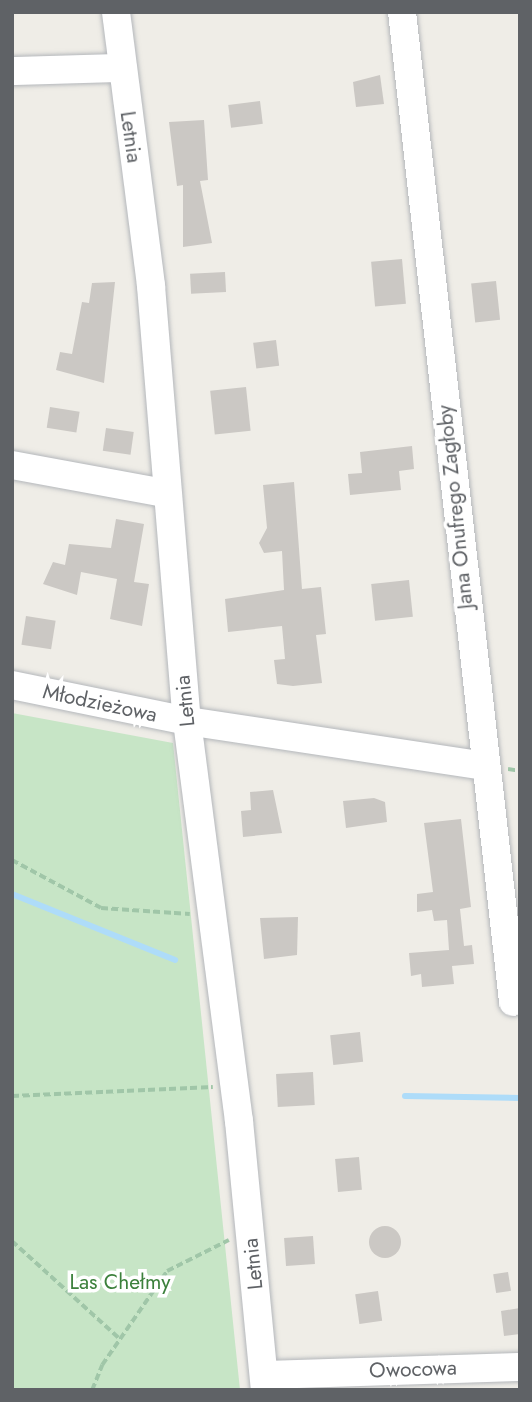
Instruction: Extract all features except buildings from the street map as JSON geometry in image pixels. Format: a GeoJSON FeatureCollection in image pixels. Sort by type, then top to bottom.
{"type":"FeatureCollection","features":[{"type":"Feature","properties":{"kind":"street","name":"Letnia"},"geometry":{"type":"LineString","coordinates":[[116,12],[121,68],[151,286],[165,493],[187,721],[235,1086],[265,1382]]}},
{"type":"Feature","properties":{"kind":"street","name":"Jana Onufrego Zagłoby"},"geometry":{"type":"LineString","coordinates":[[402,12],[484,766],[513,1002]]}},
{"type":"Feature","properties":{"kind":"street"},"geometry":{"type":"LineString","coordinates":[[12,71],[121,68]]}},
{"type":"Feature","properties":{"kind":"street"},"geometry":{"type":"LineString","coordinates":[[12,465],[165,493]]}},
{"type":"Feature","properties":{"kind":"street","name":"Młodzieżowa"},"geometry":{"type":"LineString","coordinates":[[12,685],[187,721],[484,766]]}},
{"type":"Feature","properties":{"kind":"street","name":"Owocowa"},"geometry":{"type":"LineString","coordinates":[[265,1382],[520,1367]]}},
{"type":"Feature","properties":{"kind":"path"},"geometry":{"type":"LineString","coordinates":[[12,860],[101,908],[213,916]]}},
{"type":"Feature","properties":{"kind":"path"},"geometry":{"type":"LineString","coordinates":[[12,1096],[235,1086]]}},
{"type":"Feature","properties":{"kind":"path"},"geometry":{"type":"LineString","coordinates":[[92,1390],[120,1339],[167,1271],[250,1229]]}},
{"type":"Feature","properties":{"kind":"path"},"geometry":{"type":"LineString","coordinates":[[12,1241],[120,1339]]}},
{"type":"Feature","properties":{"kind":"green space","name":"Las Chełmy"},"geometry":{"type":"Polygon","coordinates":[[[12,713],[173,743],[240,1390],[12,1390],[12,713]]]}},
{"type":"Feature","properties":{"kind":"waterway"},"geometry":{"type":"LineString","coordinates":[[12,894],[175,960]]}},
{"type":"Feature","properties":{"kind":"waterway"},"geometry":{"type":"LineString","coordinates":[[405,1096],[520,1098]]}}]}
